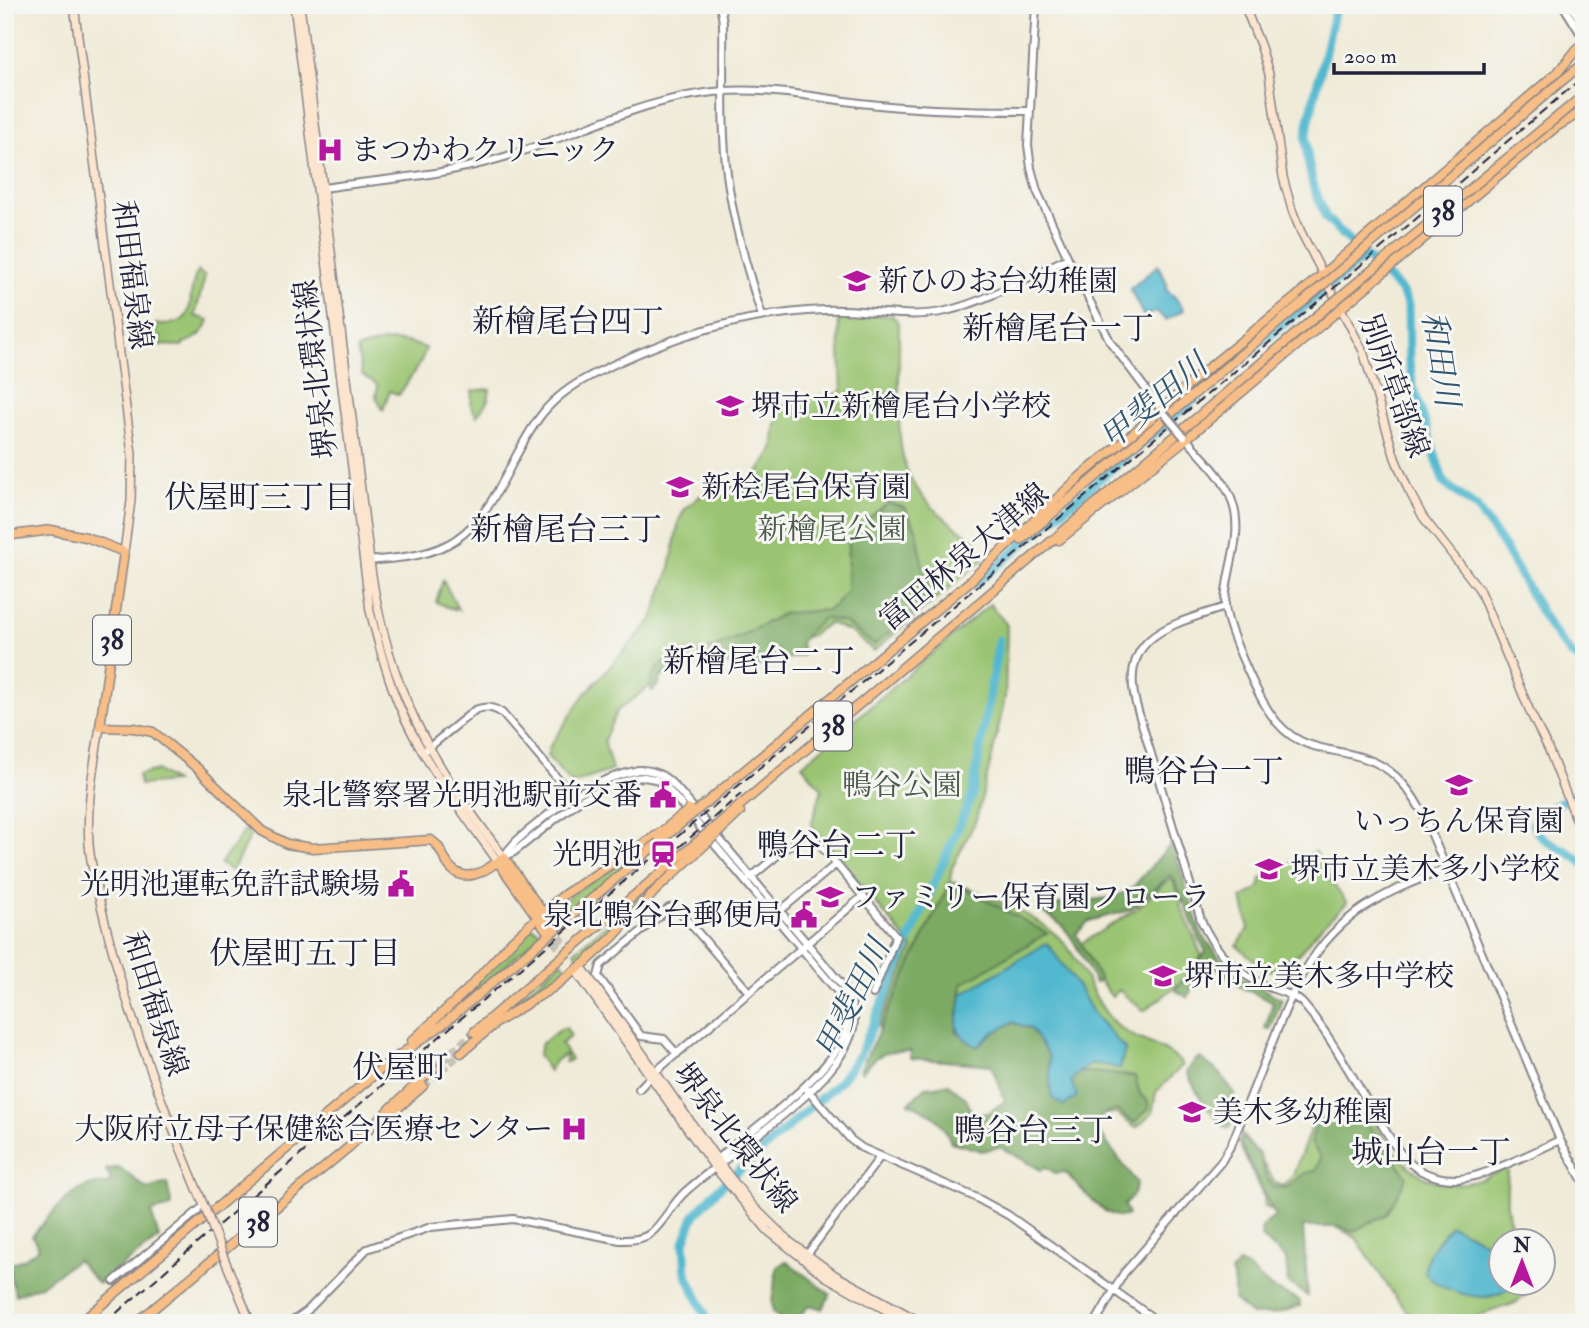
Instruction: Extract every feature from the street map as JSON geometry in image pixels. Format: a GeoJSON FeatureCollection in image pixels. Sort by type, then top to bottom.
{"type":"FeatureCollection","features":[{"type":"Feature","properties":{"kind":"main road","name":"和田福泉線"},"geometry":{"type":"LineString","coordinates":[[74,5],[132,454],[131,501],[124,552]]}},
{"type":"Feature","properties":{"kind":"main road","name":"堺泉北環状線"},"geometry":{"type":"LineString","coordinates":[[294,5],[366,562],[376,607],[405,704],[425,750],[501,859]]}},
{"type":"Feature","properties":{"kind":"main road","name":"堺泉北環状線"},"geometry":{"type":"LineString","coordinates":[[300,5],[366,562]]}},
{"type":"Feature","properties":{"kind":"main road","name":"別所草部線"},"geometry":{"type":"LineString","coordinates":[[1244,5],[1269,74],[1289,201],[1301,232],[1363,351],[1395,458],[1408,489],[1423,517],[1479,589],[1584,839]]}},
{"type":"Feature","properties":{"kind":"main road"},"geometry":{"type":"LineString","coordinates":[[973,578],[1082,475],[1163,411],[1197,377],[1323,274],[1558,72],[1584,40]]}},
{"type":"Feature","properties":{"kind":"main road","name":"富田林泉大津線"},"geometry":{"type":"LineString","coordinates":[[79,1323],[387,1064],[442,1025],[1584,63]]}},
{"type":"Feature","properties":{"kind":"main road","name":"富田林泉大津線"},"geometry":{"type":"LineString","coordinates":[[474,1032],[650,882],[719,828],[789,763],[1313,319],[1584,95]]}},
{"type":"Feature","properties":{"kind":"main road"},"geometry":{"type":"LineString","coordinates":[[1006,580],[1088,519],[1556,127],[1584,110]]}},
{"type":"Feature","properties":{"kind":"main road"},"geometry":{"type":"LineString","coordinates":[[5,536],[51,530],[86,537],[124,552]]}},
{"type":"Feature","properties":{"kind":"main road","name":"38"},"geometry":{"type":"LineString","coordinates":[[100,727],[124,552]]}},
{"type":"Feature","properties":{"kind":"main road","name":"和田福泉線"},"geometry":{"type":"LineString","coordinates":[[100,727],[88,832],[94,877],[115,962],[130,1012],[251,1323]]}},
{"type":"Feature","properties":{"kind":"main road"},"geometry":{"type":"LineString","coordinates":[[100,727],[134,728],[153,732],[197,768],[262,831],[287,844],[313,848],[426,839],[437,844],[449,866],[462,874],[478,875],[501,859],[549,928]]}},
{"type":"Feature","properties":{"kind":"main road"},"geometry":{"type":"LineString","coordinates":[[387,1064],[467,990],[512,941],[565,894],[628,856],[700,805]]}},
{"type":"Feature","properties":{"kind":"main road"},"geometry":{"type":"LineString","coordinates":[[460,1053],[497,1022],[578,969],[612,938],[719,828]]}},
{"type":"Feature","properties":{"kind":"main road"},"geometry":{"type":"LineString","coordinates":[[569,956],[578,969]]}},
{"type":"Feature","properties":{"kind":"main road","name":"堺泉北環状線"},"geometry":{"type":"LineString","coordinates":[[578,969],[768,1231],[856,1295],[909,1323]]}},
{"type":"Feature","properties":{"kind":"main road","name":"38"},"geometry":{"type":"LineString","coordinates":[[136,1323],[349,1146],[434,1068]]}},
{"type":"Feature","properties":{"kind":"main road"},"geometry":{"type":"LineString","coordinates":[[349,1146],[423,1086]]}},
{"type":"Feature","properties":{"kind":"main road","name":"堺泉北環状線"},"geometry":{"type":"LineString","coordinates":[[805,1258],[923,1323]]}},
{"type":"Feature","properties":{"kind":"street"},"geometry":{"type":"LineString","coordinates":[[720,5],[723,22],[724,127],[729,190],[744,259],[762,316]]}},
{"type":"Feature","properties":{"kind":"street"},"geometry":{"type":"LineString","coordinates":[[1037,5],[1030,110],[1031,168],[1037,191],[1111,343],[1223,483],[1235,511],[1237,536],[1225,607],[1228,622],[1260,695],[1277,722],[1295,738],[1308,745],[1372,761],[1399,779],[1418,804],[1560,1140],[1584,1183]]}},
{"type":"Feature","properties":{"kind":"street"},"geometry":{"type":"LineString","coordinates":[[1563,5],[1584,40]]}},
{"type":"Feature","properties":{"kind":"street"},"geometry":{"type":"LineString","coordinates":[[1571,5],[1584,27]]}},
{"type":"Feature","properties":{"kind":"street"},"geometry":{"type":"LineString","coordinates":[[5,60],[5,96]]}},
{"type":"Feature","properties":{"kind":"street"},"geometry":{"type":"LineString","coordinates":[[323,188],[470,166],[520,152],[629,110],[675,98],[724,91],[794,93],[928,110],[1030,110]]}},
{"type":"Feature","properties":{"kind":"street"},"geometry":{"type":"LineString","coordinates":[[366,562],[418,555],[456,540],[488,507],[543,413],[578,383],[598,372],[694,333],[762,316],[827,310],[914,315],[937,313],[986,296],[1068,258]]}},
{"type":"Feature","properties":{"kind":"street"},"geometry":{"type":"LineString","coordinates":[[1225,607],[1169,625],[1144,644],[1134,662],[1132,691],[1208,936],[1223,958],[1240,972],[1302,1002],[1396,1147],[1411,1164],[1424,1172],[1457,1180],[1476,1176],[1560,1140]]}},
{"type":"Feature","properties":{"kind":"street"},"geometry":{"type":"LineString","coordinates":[[425,750],[475,709],[494,708],[502,713],[574,799]]}},
{"type":"Feature","properties":{"kind":"street"},"geometry":{"type":"LineString","coordinates":[[501,859],[510,846],[602,781],[638,770],[647,770],[664,776],[804,945]]}},
{"type":"Feature","properties":{"kind":"street"},"geometry":{"type":"LineString","coordinates":[[749,879],[806,833],[811,834],[896,936],[873,994]]}},
{"type":"Feature","properties":{"kind":"street"},"geometry":{"type":"LineString","coordinates":[[780,911],[836,864]]}},
{"type":"Feature","properties":{"kind":"street"},"geometry":{"type":"LineString","coordinates":[[1095,1323],[1112,1289],[1158,1232],[1221,1163],[1232,1143],[1291,996],[1323,944],[1352,917],[1396,889],[1446,869]]}},
{"type":"Feature","properties":{"kind":"street"},"geometry":{"type":"LineString","coordinates":[[290,1323],[307,1311],[367,1249],[438,1226],[502,1219],[544,1224],[620,1240],[634,1239],[652,1232],[683,1194],[809,1091],[832,1058],[845,1033],[848,1021],[842,997],[780,911],[749,879]]}},
{"type":"Feature","properties":{"kind":"street"},"geometry":{"type":"LineString","coordinates":[[639,1089],[653,1074],[863,896]]}},
{"type":"Feature","properties":{"kind":"street"},"geometry":{"type":"LineString","coordinates":[[677,1054],[664,1039],[641,1036],[598,976],[601,965],[669,908],[676,907],[749,992]]}},
{"type":"Feature","properties":{"kind":"street"},"geometry":{"type":"LineString","coordinates":[[809,1091],[851,1140],[880,1157],[975,1197],[1008,1215],[1160,1323]]}},
{"type":"Feature","properties":{"kind":"street"},"geometry":{"type":"LineString","coordinates":[[805,1258],[880,1157]]}},
{"type":"Feature","properties":{"kind":"street"},"geometry":{"type":"LineString","coordinates":[[114,1281],[205,1207]]}},
{"type":"Feature","properties":{"kind":"green space"},"geometry":{"type":"Polygon","coordinates":[[[198,271],[205,276],[195,316],[209,320],[205,329],[192,340],[183,343],[183,346],[160,345],[161,337],[155,337],[156,324],[171,324],[181,321],[187,315],[198,271]]]}},
{"type":"Feature","properties":{"kind":"green space","name":"新檜尾公園"},"geometry":{"type":"Polygon","coordinates":[[[838,313],[893,316],[899,323],[899,417],[905,465],[919,492],[930,505],[959,530],[976,539],[983,560],[874,651],[851,632],[829,623],[810,636],[780,641],[740,658],[706,662],[666,674],[617,711],[604,740],[612,770],[572,784],[547,756],[550,746],[584,695],[651,621],[669,572],[679,520],[685,509],[700,496],[738,485],[756,475],[773,450],[776,423],[784,406],[793,401],[840,393],[842,390],[838,313]]]}},
{"type":"Feature","properties":{"kind":"green space"},"geometry":{"type":"Polygon","coordinates":[[[386,341],[408,342],[426,348],[421,361],[399,395],[390,391],[383,410],[376,397],[378,385],[362,375],[357,349],[386,341]]]}},
{"type":"Feature","properties":{"kind":"green space"},"geometry":{"type":"Polygon","coordinates":[[[490,389],[488,400],[477,416],[471,406],[472,391],[490,389]]]}},
{"type":"Feature","properties":{"kind":"green space"},"geometry":{"type":"Polygon","coordinates":[[[888,503],[904,507],[917,530],[924,574],[938,585],[933,597],[874,645],[845,623],[824,618],[801,642],[803,655],[750,668],[700,660],[661,675],[659,684],[652,691],[654,673],[677,651],[698,654],[743,635],[784,613],[827,610],[836,604],[847,591],[848,542],[866,520],[888,503]]]}},
{"type":"Feature","properties":{"kind":"green space"},"geometry":{"type":"Polygon","coordinates":[[[443,580],[458,609],[455,607],[454,610],[436,602],[443,580]]]}},
{"type":"Feature","properties":{"kind":"green space","name":"鴨谷公園"},"geometry":{"type":"Polygon","coordinates":[[[990,604],[1007,625],[1005,698],[976,820],[952,868],[950,881],[1029,916],[1057,935],[1073,955],[1111,1020],[1127,1032],[1169,1053],[1183,1065],[1156,1092],[1152,1114],[1136,1128],[1117,1114],[1054,1114],[990,1062],[889,1047],[878,1026],[913,948],[811,825],[822,789],[802,765],[990,604]]]}},
{"type":"Feature","properties":{"kind":"green space"},"geometry":{"type":"Polygon","coordinates":[[[157,770],[174,782],[140,785],[138,775],[157,770]]]}},
{"type":"Feature","properties":{"kind":"green space"},"geometry":{"type":"Polygon","coordinates":[[[245,830],[251,834],[232,871],[220,864],[245,830]]]}},
{"type":"Feature","properties":{"kind":"green space"},"geometry":{"type":"Polygon","coordinates":[[[1172,843],[1201,933],[1231,972],[1282,999],[1270,1030],[1265,1029],[1273,1002],[1240,987],[1209,962],[1197,972],[1188,998],[1175,990],[1206,952],[1171,875],[1130,910],[1089,921],[1076,934],[1100,980],[1095,983],[1067,932],[1050,916],[1038,910],[1038,907],[1115,897],[1133,887],[1172,843]]]}},
{"type":"Feature","properties":{"kind":"green space"},"geometry":{"type":"Polygon","coordinates":[[[1315,851],[1347,903],[1322,926],[1289,965],[1267,971],[1237,946],[1249,928],[1242,899],[1260,887],[1261,879],[1315,851]]]}},
{"type":"Feature","properties":{"kind":"green space"},"geometry":{"type":"Polygon","coordinates":[[[629,858],[631,860],[555,924],[551,918],[551,910],[629,858]]]}},
{"type":"Feature","properties":{"kind":"green space"},"geometry":{"type":"Polygon","coordinates":[[[1172,879],[1183,901],[1180,904],[1202,956],[1180,983],[1144,1011],[1119,990],[1112,997],[1080,944],[1135,910],[1172,879]]]}},
{"type":"Feature","properties":{"kind":"green space"},"geometry":{"type":"Polygon","coordinates":[[[949,884],[974,893],[1047,933],[962,984],[956,1031],[977,1047],[991,1034],[1013,1022],[1031,1029],[1049,1056],[1052,1097],[1073,1089],[1071,1081],[1078,1073],[1135,1076],[1140,1094],[1148,1101],[1149,1109],[1134,1123],[1117,1110],[1105,1113],[1094,1126],[1137,1183],[1134,1194],[1124,1205],[1128,1215],[1120,1217],[1105,1211],[1065,1173],[1055,1173],[1046,1167],[1041,1170],[1000,1147],[982,1151],[951,1142],[935,1118],[909,1103],[926,1087],[948,1084],[966,1098],[973,1116],[988,1113],[1005,1101],[991,1065],[910,1058],[911,1051],[902,1051],[883,1054],[862,1072],[860,1070],[949,884]]]}},
{"type":"Feature","properties":{"kind":"green space"},"geometry":{"type":"Polygon","coordinates":[[[651,886],[653,888],[587,957],[578,956],[575,951],[651,886]]]}},
{"type":"Feature","properties":{"kind":"green space"},"geometry":{"type":"Polygon","coordinates":[[[532,927],[543,933],[431,1030],[427,1028],[515,940],[532,927]]]}},
{"type":"Feature","properties":{"kind":"green space"},"geometry":{"type":"Polygon","coordinates":[[[562,961],[566,966],[566,975],[503,1012],[562,961]]]}},
{"type":"Feature","properties":{"kind":"green space"},"geometry":{"type":"Polygon","coordinates":[[[562,1028],[566,1028],[571,1036],[561,1044],[571,1060],[565,1062],[565,1054],[555,1061],[549,1071],[538,1055],[542,1043],[562,1028]]]}},
{"type":"Feature","properties":{"kind":"green space"},"geometry":{"type":"Polygon","coordinates":[[[1200,1058],[1220,1073],[1235,1095],[1228,1102],[1222,1102],[1222,1109],[1232,1123],[1228,1129],[1204,1103],[1187,1072],[1194,1061],[1200,1058]]]}},
{"type":"Feature","properties":{"kind":"green space"},"geometry":{"type":"Polygon","coordinates":[[[1362,1106],[1407,1165],[1437,1182],[1455,1184],[1476,1181],[1506,1168],[1508,1215],[1512,1226],[1488,1226],[1488,1296],[1524,1296],[1515,1303],[1458,1323],[1416,1323],[1356,1238],[1331,1224],[1265,1207],[1264,1198],[1238,1142],[1241,1133],[1275,1183],[1284,1186],[1293,1175],[1314,1120],[1362,1106]]]}},
{"type":"Feature","properties":{"kind":"green space"},"geometry":{"type":"Polygon","coordinates":[[[1358,1112],[1407,1176],[1387,1214],[1352,1232],[1342,1227],[1303,1227],[1308,1296],[1288,1283],[1286,1259],[1261,1237],[1262,1227],[1275,1216],[1240,1143],[1243,1138],[1260,1155],[1266,1177],[1274,1187],[1286,1188],[1305,1173],[1315,1171],[1321,1158],[1311,1143],[1316,1124],[1358,1112]]]}},
{"type":"Feature","properties":{"kind":"green space"},"geometry":{"type":"Polygon","coordinates":[[[119,1167],[147,1189],[167,1183],[172,1207],[151,1212],[159,1238],[98,1284],[77,1260],[41,1285],[16,1295],[10,1264],[24,1259],[39,1248],[32,1236],[65,1200],[85,1187],[107,1184],[111,1180],[106,1170],[119,1167]]]}},
{"type":"Feature","properties":{"kind":"green space"},"geometry":{"type":"Polygon","coordinates":[[[786,1261],[830,1294],[823,1309],[809,1305],[800,1316],[805,1323],[784,1323],[773,1312],[777,1267],[786,1261]]]}},
{"type":"Feature","properties":{"kind":"green space"},"geometry":{"type":"Polygon","coordinates":[[[1238,1264],[1249,1268],[1271,1288],[1299,1300],[1300,1306],[1275,1314],[1251,1315],[1234,1300],[1234,1280],[1231,1273],[1238,1264]]]}},
{"type":"Feature","properties":{"kind":"water"},"geometry":{"type":"Polygon","coordinates":[[[1158,265],[1167,283],[1166,290],[1184,310],[1166,320],[1156,311],[1144,317],[1130,289],[1158,265]]]}},
{"type":"Feature","properties":{"kind":"water"},"geometry":{"type":"Polygon","coordinates":[[[1047,943],[1093,1013],[1125,1049],[1120,1069],[1093,1064],[1077,1074],[1071,1081],[1077,1096],[1064,1106],[1051,1097],[1049,1056],[1031,1029],[1013,1022],[991,1034],[977,1047],[962,1035],[957,1025],[962,994],[1047,943]]]}},
{"type":"Feature","properties":{"kind":"water"},"geometry":{"type":"Polygon","coordinates":[[[1451,1225],[1488,1244],[1490,1296],[1482,1297],[1459,1293],[1430,1278],[1425,1273],[1427,1259],[1451,1225]]]}},
{"type":"Feature","properties":{"kind":"waterway","name":"和田川"},"geometry":{"type":"LineString","coordinates":[[1336,5],[1306,138],[1313,185],[1326,218],[1402,292],[1408,305],[1409,362],[1413,386],[1444,483],[1477,508],[1504,547],[1549,626],[1570,653],[1584,663]]}},
{"type":"Feature","properties":{"kind":"waterway","name":"甲斐田川"},"geometry":{"type":"LineString","coordinates":[[974,585],[1365,256]]}},
{"type":"Feature","properties":{"kind":"waterway","name":"甲斐田川"},"geometry":{"type":"LineString","coordinates":[[709,1323],[686,1273],[684,1242],[694,1216],[718,1189],[840,1081],[860,1054],[972,796],[999,640]]}},
{"type":"Feature","properties":{"kind":"waterway"},"geometry":{"type":"LineString","coordinates":[[1584,789],[1540,814],[1533,823],[1536,830],[1548,841],[1584,864]]}},
{"type":"Feature","properties":{"kind":"tunnel"},"geometry":{"type":"LineString","coordinates":[[552,926],[571,953]]}},
{"type":"Feature","properties":{"kind":"tunnel"},"geometry":{"type":"LineString","coordinates":[[547,931],[566,958]]}},
{"type":"Feature","properties":{"kind":"tunnel"},"geometry":{"type":"LineString","coordinates":[[434,1068],[474,1032]]}},
{"type":"Feature","properties":{"kind":"tunnel"},"geometry":{"type":"LineString","coordinates":[[423,1086],[461,1053]]}},
{"type":"Feature","properties":{"kind":"railway"},"geometry":{"type":"LineString","coordinates":[[105,1323],[658,853],[1584,76]]}},
{"type":"Feature","properties":{"kind":"railway"},"geometry":{"type":"LineString","coordinates":[[656,867],[741,794]]}},
{"type":"Feature","properties":{"kind":"place","name":"まつかわクリニック"},"geometry":{"type":"Point","coordinates":[330,150]}},
{"type":"Feature","properties":{"kind":"place","name":"新ひのお台幼稚園"},"geometry":{"type":"Point","coordinates":[857,281]}},
{"type":"Feature","properties":{"kind":"place","name":"堺市立新檜尾台小学校"},"geometry":{"type":"Point","coordinates":[730,406]}},
{"type":"Feature","properties":{"kind":"place","name":"新桧尾台保育園"},"geometry":{"type":"Point","coordinates":[680,487]}},
{"type":"Feature","properties":{"kind":"place","name":"いっちん保育園"},"geometry":{"type":"Point","coordinates":[1459,785]}},
{"type":"Feature","properties":{"kind":"place","name":"泉北警察署光明池駅前交番"},"geometry":{"type":"Point","coordinates":[663,795]}},
{"type":"Feature","properties":{"kind":"place","name":"光明池"},"geometry":{"type":"Point","coordinates":[663,854]}},
{"type":"Feature","properties":{"kind":"place","name":"堺市立美木多小学校"},"geometry":{"type":"Point","coordinates":[1269,869]}},
{"type":"Feature","properties":{"kind":"place","name":"光明池運転免許試験場"},"geometry":{"type":"Point","coordinates":[401,884]}},
{"type":"Feature","properties":{"kind":"place","name":"ファミリー保育園フローラ"},"geometry":{"type":"Point","coordinates":[830,897]}},
{"type":"Feature","properties":{"kind":"place","name":"泉北鴨谷台郵便局"},"geometry":{"type":"Point","coordinates":[804,915]}},
{"type":"Feature","properties":{"kind":"place","name":"堺市立美木多中学校"},"geometry":{"type":"Point","coordinates":[1163,976]}},
{"type":"Feature","properties":{"kind":"place","name":"美木多幼稚園"},"geometry":{"type":"Point","coordinates":[1192,1112]}},
{"type":"Feature","properties":{"kind":"place","name":"大阪府立母子保健総合医療センター"},"geometry":{"type":"Point","coordinates":[574,1129]}},
{"type":"Feature","properties":{"kind":"district","name":"新檜尾台四丁"},"geometry":{"type":"Point","coordinates":[568,322]}},
{"type":"Feature","properties":{"kind":"district","name":"新檜尾台一丁"},"geometry":{"type":"Point","coordinates":[1058,329]}},
{"type":"Feature","properties":{"kind":"district","name":"伏屋町三丁目"},"geometry":{"type":"Point","coordinates":[260,498]}},
{"type":"Feature","properties":{"kind":"district","name":"新檜尾台三丁"},"geometry":{"type":"Point","coordinates":[566,530]}},
{"type":"Feature","properties":{"kind":"district","name":"新檜尾台二丁"},"geometry":{"type":"Point","coordinates":[759,662]}},
{"type":"Feature","properties":{"kind":"district","name":"鴨谷台一丁"},"geometry":{"type":"Point","coordinates":[1204,772]}},
{"type":"Feature","properties":{"kind":"district","name":"鴨谷台二丁"},"geometry":{"type":"Point","coordinates":[837,846]}},
{"type":"Feature","properties":{"kind":"district","name":"伏屋町五丁目"},"geometry":{"type":"Point","coordinates":[305,954]}},
{"type":"Feature","properties":{"kind":"district","name":"伏屋町"},"geometry":{"type":"Point","coordinates":[400,1068]}},
{"type":"Feature","properties":{"kind":"district","name":"鴨谷台三丁"},"geometry":{"type":"Point","coordinates":[1034,1131]}},
{"type":"Feature","properties":{"kind":"district","name":"城山台一丁"},"geometry":{"type":"Point","coordinates":[1431,1153]}}]}
